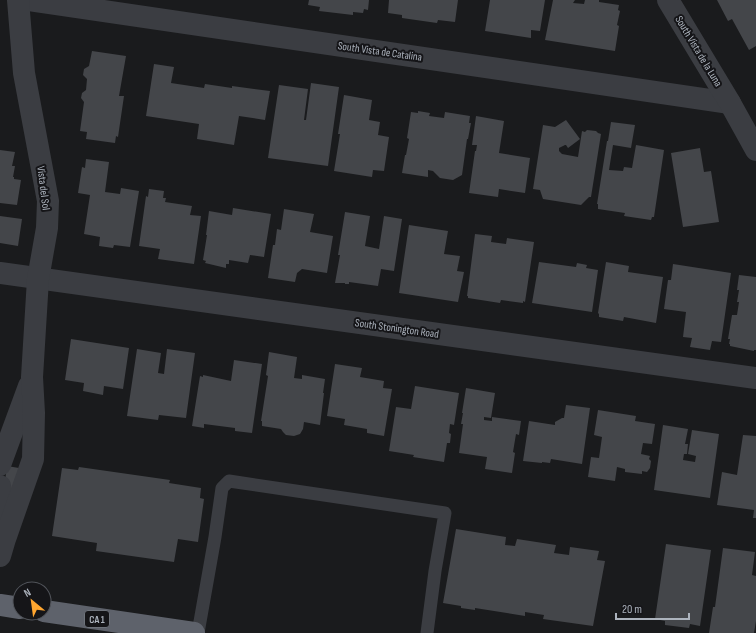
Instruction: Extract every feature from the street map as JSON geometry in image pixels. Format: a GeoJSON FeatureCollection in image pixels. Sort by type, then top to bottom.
{"type":"FeatureCollection","features":[{"type":"Feature","properties":{"kind":"highway"},"geometry":{"type":"LineString","coordinates":[[0,605],[12,607]]}},
{"type":"Feature","properties":{"kind":"highway","name":"CA 1"},"geometry":{"type":"LineString","coordinates":[[52,612],[194,633]]}},
{"type":"Feature","properties":{"kind":"street","name":"Vista del Sol"},"geometry":{"type":"LineString","coordinates":[[2,547],[33,459],[34,413],[32,377],[38,279],[47,228],[48,201],[24,73],[18,0]]}},
{"type":"Feature","properties":{"kind":"street","name":"South Vista de Catalina"},"geometry":{"type":"LineString","coordinates":[[29,0],[730,103]]}},
{"type":"Feature","properties":{"kind":"street","name":"South Vista de la Luna"},"geometry":{"type":"LineString","coordinates":[[668,0],[730,103],[756,150]]}},
{"type":"Feature","properties":{"kind":"street","name":"South Stonington Road"},"geometry":{"type":"LineString","coordinates":[[0,273],[756,378]]}},
{"type":"Feature","properties":{"kind":"street","name":"Vista del Sol"},"geometry":{"type":"LineString","coordinates":[[0,465],[32,377]]}},
{"type":"Feature","properties":{"kind":"street","name":"Vista del Sol"},"geometry":{"type":"LineString","coordinates":[[0,486],[2,547]]}},
{"type":"Feature","properties":{"kind":"lane"},"geometry":{"type":"LineString","coordinates":[[198,633],[222,488],[229,481],[445,513],[435,571],[427,633]]}},
{"type":"Feature","properties":{"kind":"building"},"geometry":{"type":"Polygon","coordinates":[[[309,0],[369,0],[368,10],[364,9],[363,13],[353,12],[353,15],[319,11],[320,7],[308,5],[309,0]]]}},
{"type":"Feature","properties":{"kind":"building"},"geometry":{"type":"Polygon","coordinates":[[[389,0],[458,0],[455,22],[438,20],[437,23],[402,18],[402,15],[388,13],[389,0]]]}},
{"type":"Feature","properties":{"kind":"building"},"geometry":{"type":"Polygon","coordinates":[[[490,0],[545,0],[540,31],[531,30],[531,38],[485,31],[490,0]]]}},
{"type":"Feature","properties":{"kind":"building"},"geometry":{"type":"Polygon","coordinates":[[[553,0],[575,0],[573,3],[584,4],[585,0],[599,0],[599,2],[619,5],[618,10],[620,11],[617,25],[619,26],[615,51],[545,40],[553,0]]]}},
{"type":"Feature","properties":{"kind":"building"},"geometry":{"type":"Polygon","coordinates":[[[717,0],[756,0],[756,46],[749,50],[732,19],[728,21],[717,0]]]}},
{"type":"Feature","properties":{"kind":"building"},"geometry":{"type":"Polygon","coordinates":[[[92,51],[126,56],[119,96],[124,96],[118,137],[116,136],[115,143],[86,139],[87,132],[80,131],[84,102],[81,98],[82,93],[86,90],[87,79],[83,75],[84,69],[89,66],[92,51]]]}},
{"type":"Feature","properties":{"kind":"building"},"geometry":{"type":"Polygon","coordinates":[[[154,64],[174,67],[171,83],[204,88],[205,84],[270,91],[265,120],[239,116],[234,145],[197,139],[199,124],[146,116],[154,64]]]}},
{"type":"Feature","properties":{"kind":"building"},"geometry":{"type":"Polygon","coordinates":[[[311,83],[339,87],[328,166],[268,158],[279,85],[308,89],[304,120],[306,120],[311,83]]]}},
{"type":"Feature","properties":{"kind":"building"},"geometry":{"type":"Polygon","coordinates":[[[344,95],[372,100],[369,120],[380,122],[378,135],[389,137],[384,171],[373,170],[372,177],[334,171],[344,95]]]}},
{"type":"Feature","properties":{"kind":"building"},"geometry":{"type":"Polygon","coordinates":[[[418,111],[430,113],[429,116],[444,118],[445,112],[470,116],[469,123],[471,123],[467,139],[462,175],[453,180],[440,178],[433,171],[428,170],[428,177],[402,173],[409,139],[407,138],[411,112],[418,113],[418,111]]]}},
{"type":"Feature","properties":{"kind":"building"},"geometry":{"type":"Polygon","coordinates":[[[476,116],[504,121],[499,153],[530,158],[525,193],[499,189],[498,197],[469,193],[477,145],[472,145],[476,116]]]}},
{"type":"Feature","properties":{"kind":"building"},"geometry":{"type":"Polygon","coordinates":[[[566,120],[580,139],[568,148],[565,145],[559,148],[559,151],[562,154],[578,157],[582,131],[596,131],[601,134],[591,197],[589,197],[581,205],[543,199],[540,190],[533,189],[543,125],[555,127],[566,120]]]}},
{"type":"Feature","properties":{"kind":"building"},"geometry":{"type":"Polygon","coordinates":[[[611,122],[635,125],[631,148],[613,145],[609,170],[623,171],[624,167],[632,168],[636,145],[664,150],[654,217],[652,217],[651,220],[624,216],[625,213],[598,209],[597,204],[611,122]]]}},
{"type":"Feature","properties":{"kind":"building"},"geometry":{"type":"Polygon","coordinates":[[[700,148],[704,172],[711,171],[719,222],[683,227],[671,153],[700,148]]]}},
{"type":"Feature","properties":{"kind":"building"},"geometry":{"type":"Polygon","coordinates":[[[0,150],[15,152],[12,166],[15,166],[13,177],[14,179],[21,180],[17,205],[0,203],[0,150]]]}},
{"type":"Feature","properties":{"kind":"building"},"geometry":{"type":"Polygon","coordinates":[[[86,159],[109,162],[105,192],[120,194],[121,188],[139,191],[130,247],[114,245],[113,248],[99,246],[100,237],[84,234],[90,195],[78,193],[82,167],[85,168],[86,159]]]}},
{"type":"Feature","properties":{"kind":"building"},"geometry":{"type":"Polygon","coordinates":[[[149,189],[164,191],[163,198],[166,198],[165,202],[192,206],[190,215],[201,216],[194,264],[158,259],[160,249],[139,246],[146,196],[148,197],[149,189]]]}},
{"type":"Feature","properties":{"kind":"building"},"geometry":{"type":"Polygon","coordinates":[[[233,208],[271,214],[264,257],[250,255],[248,263],[229,260],[229,264],[226,264],[226,268],[205,263],[206,261],[203,260],[209,211],[232,215],[233,208]]]}},
{"type":"Feature","properties":{"kind":"building"},"geometry":{"type":"Polygon","coordinates":[[[284,209],[314,214],[310,232],[333,236],[327,273],[302,269],[297,273],[295,282],[268,278],[273,245],[275,245],[277,229],[281,230],[284,209]]]}},
{"type":"Feature","properties":{"kind":"building"},"geometry":{"type":"Polygon","coordinates":[[[345,212],[370,216],[365,246],[379,249],[384,216],[402,219],[394,271],[381,269],[378,286],[349,282],[349,284],[335,283],[345,212]]]}},
{"type":"Feature","properties":{"kind":"building"},"geometry":{"type":"Polygon","coordinates":[[[0,216],[22,219],[18,246],[0,243],[0,216]]]}},
{"type":"Feature","properties":{"kind":"building"},"geometry":{"type":"Polygon","coordinates":[[[409,225],[448,231],[444,254],[460,256],[457,271],[464,272],[458,302],[399,293],[409,225]]]}},
{"type":"Feature","properties":{"kind":"building"},"geometry":{"type":"Polygon","coordinates":[[[475,234],[492,236],[491,242],[506,244],[507,238],[534,242],[525,302],[501,300],[500,303],[468,298],[467,296],[475,234]]]}},
{"type":"Feature","properties":{"kind":"building"},"geometry":{"type":"Polygon","coordinates":[[[539,262],[576,267],[577,263],[587,265],[586,268],[598,270],[592,312],[532,303],[539,262]]]}},
{"type":"Feature","properties":{"kind":"building"},"geometry":{"type":"Polygon","coordinates":[[[606,262],[629,266],[628,272],[663,277],[656,323],[624,317],[623,321],[599,317],[598,313],[606,262]]]}},
{"type":"Feature","properties":{"kind":"building"},"geometry":{"type":"Polygon","coordinates":[[[673,264],[731,273],[721,342],[712,341],[710,350],[690,347],[692,338],[683,337],[686,312],[664,309],[668,280],[671,280],[673,264]]]}},
{"type":"Feature","properties":{"kind":"building"},"geometry":{"type":"Polygon","coordinates":[[[739,275],[756,277],[756,350],[754,351],[730,346],[730,339],[728,339],[732,315],[737,315],[739,302],[737,302],[739,290],[737,290],[739,275]]]}},
{"type":"Feature","properties":{"kind":"building"},"geometry":{"type":"Polygon","coordinates":[[[71,339],[129,348],[123,389],[104,386],[103,395],[83,391],[84,383],[65,380],[71,339]]]}},
{"type":"Feature","properties":{"kind":"building"},"geometry":{"type":"Polygon","coordinates":[[[137,349],[161,353],[158,373],[164,374],[167,349],[195,353],[186,418],[159,415],[158,420],[127,416],[137,349]]]}},
{"type":"Feature","properties":{"kind":"building"},"geometry":{"type":"Polygon","coordinates":[[[269,352],[297,357],[294,378],[302,379],[302,375],[325,379],[320,425],[304,422],[303,429],[300,434],[294,436],[286,435],[281,429],[262,426],[261,421],[268,376],[266,375],[269,352]]]}},
{"type":"Feature","properties":{"kind":"building"},"geometry":{"type":"Polygon","coordinates":[[[234,360],[262,364],[252,433],[235,431],[235,428],[204,424],[204,428],[192,426],[200,376],[203,377],[203,375],[231,381],[234,360]]]}},
{"type":"Feature","properties":{"kind":"building"},"geometry":{"type":"Polygon","coordinates":[[[335,364],[362,368],[360,377],[384,381],[383,388],[392,389],[384,436],[367,433],[367,429],[344,425],[345,419],[327,416],[335,364]]]}},
{"type":"Feature","properties":{"kind":"building"},"geometry":{"type":"Polygon","coordinates":[[[415,386],[459,393],[454,425],[450,424],[450,443],[447,443],[444,462],[389,451],[396,407],[411,409],[415,386]]]}},
{"type":"Feature","properties":{"kind":"building"},"geometry":{"type":"Polygon","coordinates":[[[466,388],[495,393],[491,418],[484,417],[484,420],[492,421],[492,417],[521,421],[519,435],[516,434],[512,473],[485,469],[487,457],[459,453],[463,424],[461,424],[462,413],[466,388]]]}},
{"type":"Feature","properties":{"kind":"building"},"geometry":{"type":"Polygon","coordinates":[[[566,405],[590,408],[582,464],[551,459],[550,463],[523,461],[529,421],[555,425],[555,422],[564,418],[566,405]]]}},
{"type":"Feature","properties":{"kind":"building"},"geometry":{"type":"Polygon","coordinates":[[[598,410],[636,416],[635,421],[655,424],[652,444],[643,443],[641,454],[650,456],[650,468],[647,472],[642,471],[642,474],[625,472],[625,469],[617,467],[615,481],[588,477],[591,457],[599,458],[602,437],[594,435],[598,410]]]}},
{"type":"Feature","properties":{"kind":"building"},"geometry":{"type":"Polygon","coordinates":[[[663,425],[688,429],[685,444],[688,444],[687,454],[684,454],[683,460],[695,462],[696,456],[688,454],[692,430],[719,434],[710,498],[654,490],[663,425]]]}},
{"type":"Feature","properties":{"kind":"building"},"geometry":{"type":"Polygon","coordinates":[[[743,435],[756,436],[756,518],[753,518],[754,510],[717,505],[722,472],[737,475],[743,435]]]}},
{"type":"Feature","properties":{"kind":"building"},"geometry":{"type":"Polygon","coordinates":[[[7,466],[19,468],[16,491],[4,489],[7,466]]]}},
{"type":"Feature","properties":{"kind":"building"},"geometry":{"type":"Polygon","coordinates":[[[79,467],[170,480],[169,483],[201,488],[200,498],[204,499],[198,542],[178,539],[174,562],[96,551],[97,543],[52,536],[62,468],[78,470],[79,467]]]}},
{"type":"Feature","properties":{"kind":"building"},"geometry":{"type":"Polygon","coordinates":[[[456,529],[506,537],[505,545],[515,546],[517,539],[556,545],[554,553],[569,555],[570,547],[599,551],[597,560],[605,561],[593,626],[543,619],[544,615],[525,612],[525,616],[475,608],[475,610],[461,608],[461,606],[443,603],[456,529]]]}},
{"type":"Feature","properties":{"kind":"building"},"geometry":{"type":"Polygon","coordinates":[[[666,544],[711,550],[700,626],[690,624],[689,628],[665,625],[665,621],[655,619],[666,544]]]}},
{"type":"Feature","properties":{"kind":"building"},"geometry":{"type":"Polygon","coordinates":[[[723,548],[755,552],[752,575],[756,576],[756,621],[754,633],[709,633],[713,607],[715,607],[723,548]]]}}]}
